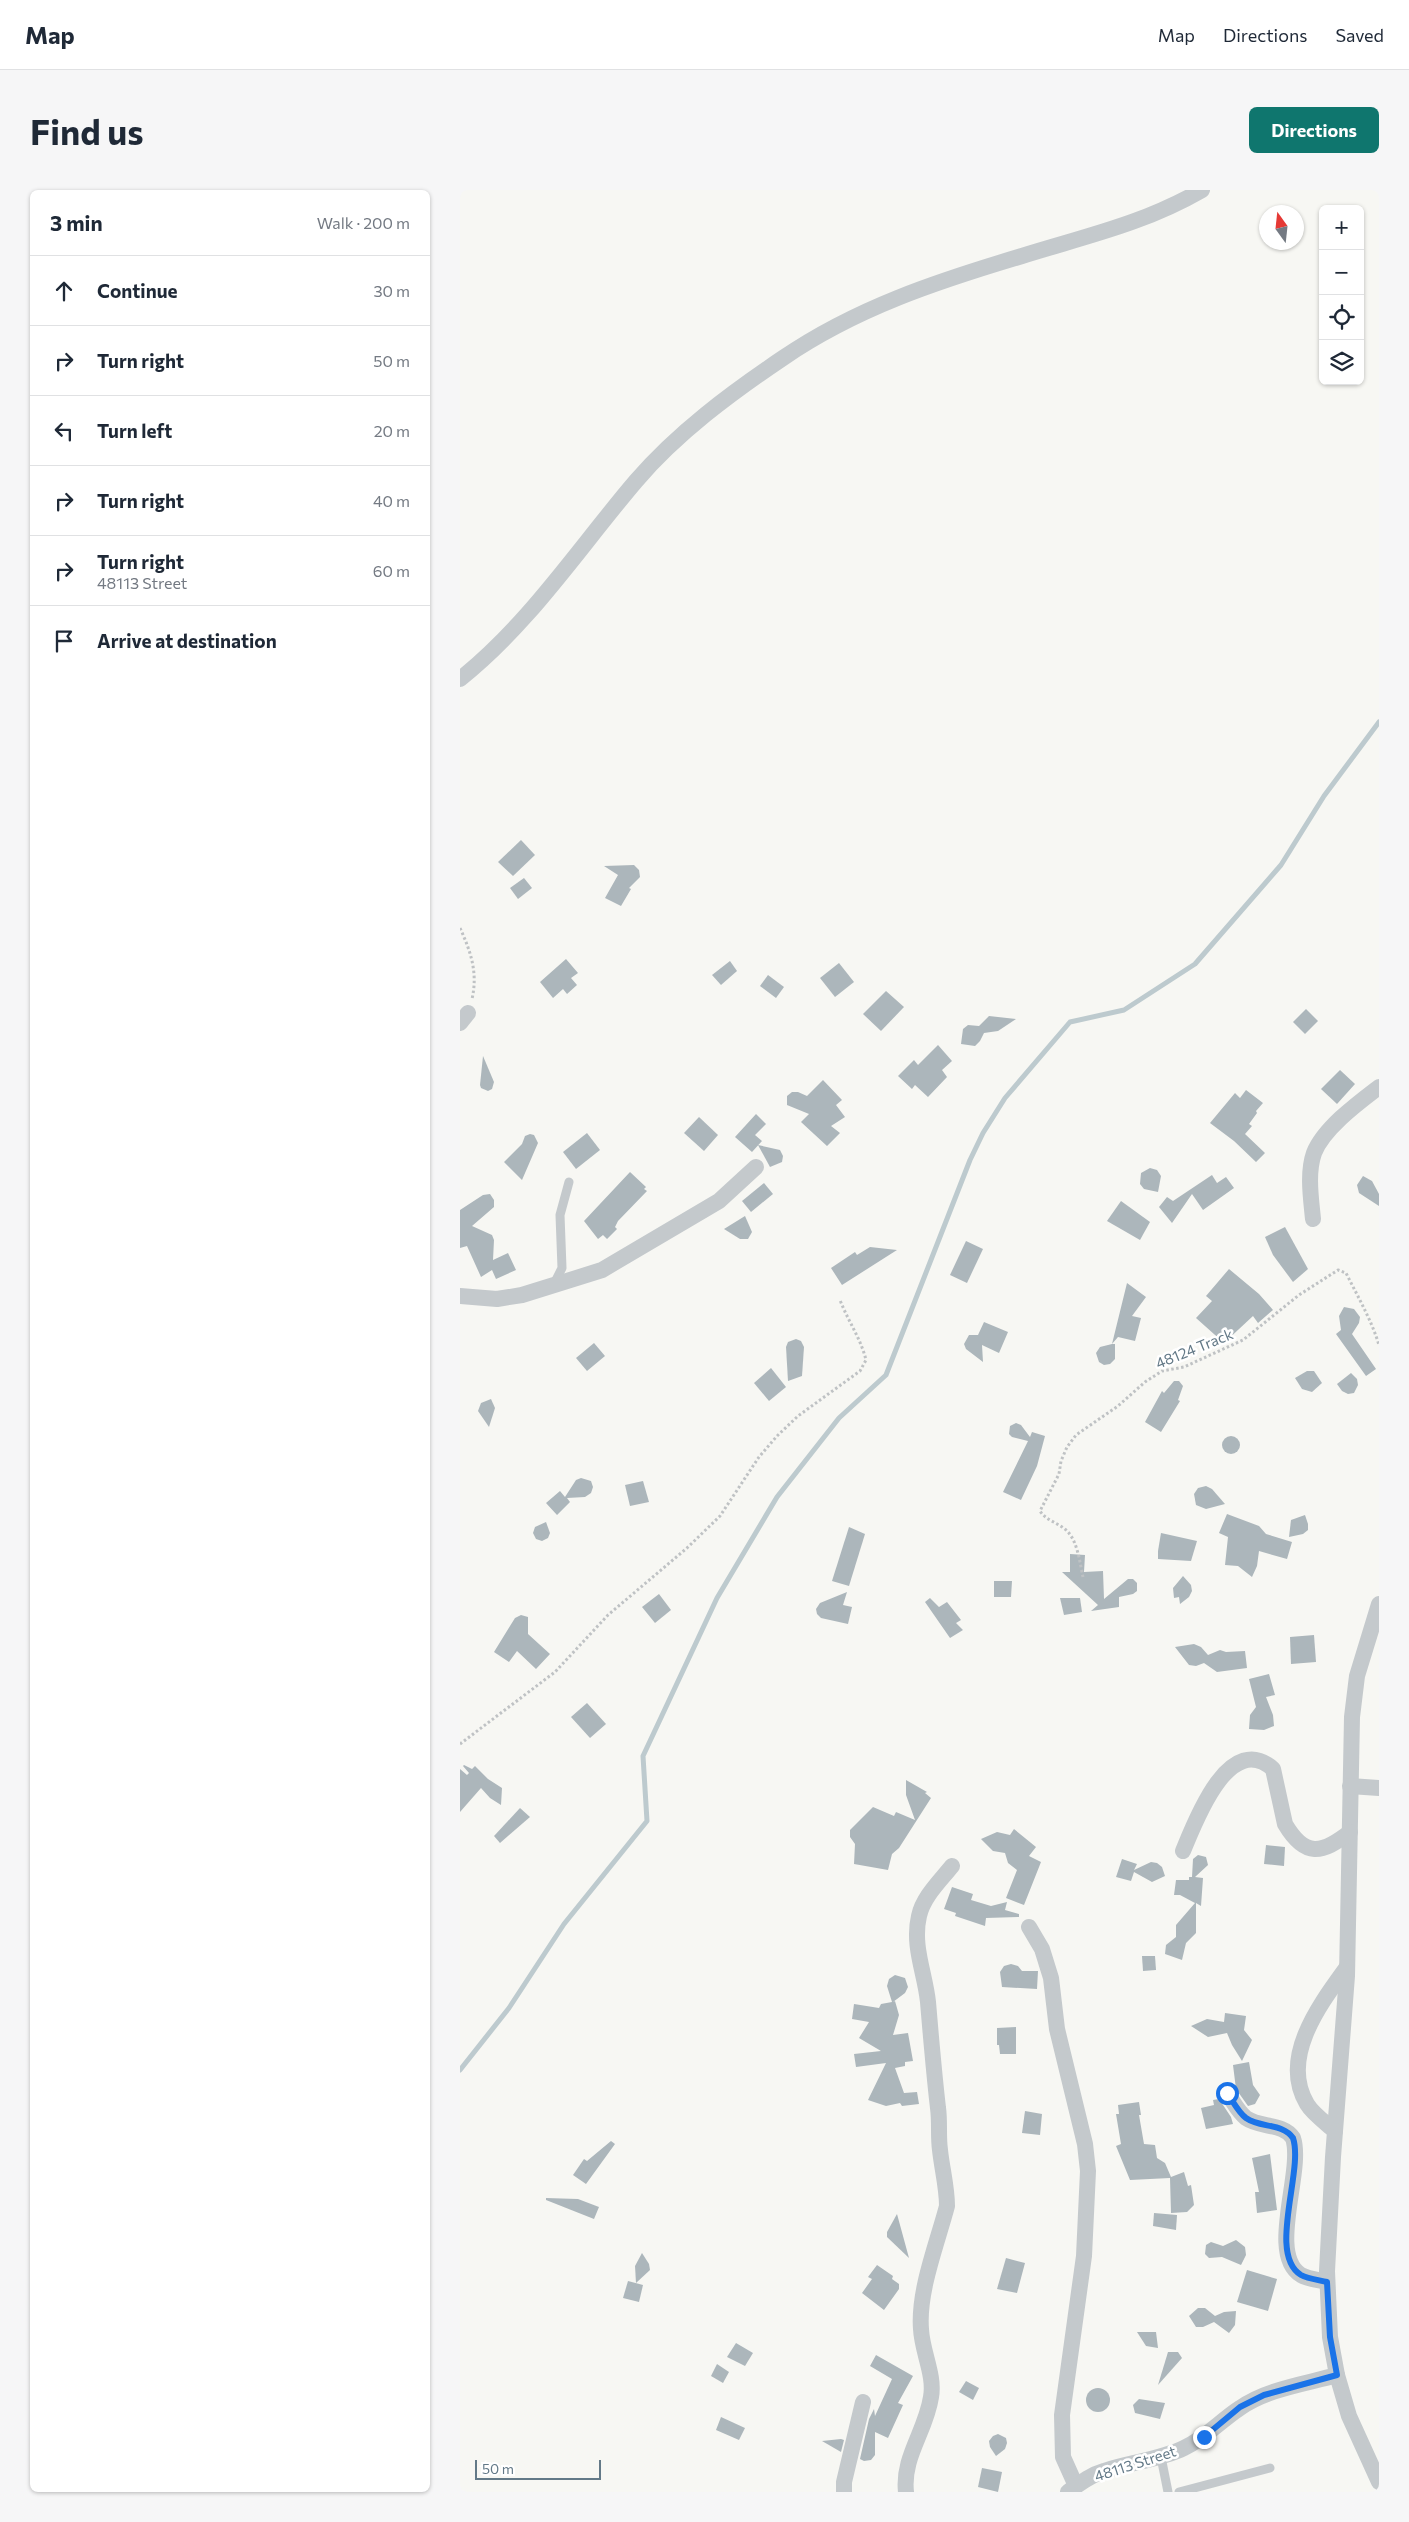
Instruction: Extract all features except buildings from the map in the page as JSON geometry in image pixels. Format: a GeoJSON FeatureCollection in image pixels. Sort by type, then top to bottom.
{"type":"FeatureCollection","features":[{"type":"Feature","properties":{"kind":"street"},"geometry":{"type":"LineString","coordinates":[[460,680],[490,656],[530,614],[636,481],[659,456],[707,415],[783,357],[834,327],[890,299],[1024,255],[1124,227],[1170,208],[1202,190]]}},
{"type":"Feature","properties":{"kind":"street"},"geometry":{"type":"LineString","coordinates":[[1313,1219],[1310,1190],[1314,1154],[1322,1140],[1347,1113],[1379,1087]]}},
{"type":"Feature","properties":{"kind":"street"},"geometry":{"type":"LineString","coordinates":[[460,1296],[497,1299],[522,1295],[602,1270],[617,1263],[633,1251],[720,1201],[756,1167]]}},
{"type":"Feature","properties":{"kind":"street"},"geometry":{"type":"LineString","coordinates":[[1379,1604],[1357,1676],[1352,1717],[1348,1967],[1335,2131],[1327,2282],[1330,2337],[1337,2375],[1349,2416],[1379,2482]]}},
{"type":"Feature","properties":{"kind":"street"},"geometry":{"type":"LineString","coordinates":[[1183,1851],[1201,1809],[1215,1785],[1237,1764],[1249,1760],[1259,1761],[1273,1769],[1285,1824],[1302,1843],[1313,1850],[1324,1850],[1350,1832]]}},
{"type":"Feature","properties":{"kind":"street"},"geometry":{"type":"LineString","coordinates":[[1350,1786],[1379,1788]]}},
{"type":"Feature","properties":{"kind":"street"},"geometry":{"type":"LineString","coordinates":[[906,2492],[908,2458],[921,2430],[932,2397],[932,2386],[920,2329],[921,2315],[924,2291],[947,2206],[940,2148],[939,2110],[930,2049],[928,2001],[918,1952],[917,1926],[919,1913],[928,1896],[952,1866]]}},
{"type":"Feature","properties":{"kind":"street"},"geometry":{"type":"LineString","coordinates":[[1029,1927],[1042,1949],[1051,1978],[1057,2029],[1085,2144],[1088,2171],[1085,2246],[1062,2415],[1064,2456],[1072,2489]]}},
{"type":"Feature","properties":{"kind":"street"},"geometry":{"type":"LineString","coordinates":[[1335,2131],[1308,2106],[1300,2082],[1299,2057],[1302,2041],[1326,1996],[1348,1967]]}},
{"type":"Feature","properties":{"kind":"street"},"geometry":{"type":"LineString","coordinates":[[1227,2093],[1246,2118],[1257,2124],[1285,2130],[1293,2138],[1296,2156],[1288,2232],[1289,2259],[1294,2269],[1303,2276],[1327,2282]]}},
{"type":"Feature","properties":{"kind":"street","name":"48113 Street"},"geometry":{"type":"LineString","coordinates":[[1072,2489],[1102,2471],[1161,2457],[1204,2437],[1240,2407],[1264,2395],[1337,2375]]}},
{"type":"Feature","properties":{"kind":"street"},"geometry":{"type":"LineString","coordinates":[[844,2492],[844,2482],[863,2402]]}},
{"type":"Feature","properties":{"kind":"lane"},"geometry":{"type":"LineString","coordinates":[[554,1284],[562,1268],[564,1255],[560,1215],[569,1182]]}},
{"type":"Feature","properties":{"kind":"lane"},"geometry":{"type":"LineString","coordinates":[[1161,2457],[1168,2492]]}},
{"type":"Feature","properties":{"kind":"lane"},"geometry":{"type":"LineString","coordinates":[[1179,2492],[1270,2468]]}},
{"type":"Feature","properties":{"kind":"path"},"geometry":{"type":"LineString","coordinates":[[460,928],[471,952],[476,982],[464,1018]]}},
{"type":"Feature","properties":{"kind":"path","name":"48124 Track"},"geometry":{"type":"LineString","coordinates":[[1083,1577],[1077,1551],[1069,1533],[1043,1516],[1040,1510],[1059,1474],[1061,1461],[1067,1447],[1076,1435],[1118,1406],[1145,1382],[1162,1371],[1184,1367],[1243,1340],[1299,1295],[1338,1270],[1346,1273],[1357,1293],[1370,1318],[1379,1345]]}},
{"type":"Feature","properties":{"kind":"path"},"geometry":{"type":"LineString","coordinates":[[460,1744],[554,1672],[608,1615],[687,1548],[720,1516],[759,1457],[777,1436],[798,1416],[860,1372],[866,1360],[862,1344],[850,1326],[840,1300]]}},
{"type":"Feature","properties":{"kind":"waterway"},"geometry":{"type":"LineString","coordinates":[[460,2070],[509,2008],[564,1924],[647,1821],[643,1756],[717,1598],[777,1497],[839,1418],[886,1375],[970,1160],[983,1133],[1005,1098],[1070,1022],[1124,1010],[1195,964],[1281,865],[1324,796],[1379,722]]}},
{"type":"Feature","properties":{"kind":"route"},"geometry":{"type":"LineString","coordinates":[[1204,2437],[1240,2407],[1264,2395],[1337,2375],[1330,2337],[1327,2282],[1303,2276],[1294,2269],[1289,2259],[1287,2247],[1296,2145],[1290,2133],[1285,2130],[1257,2124],[1246,2118],[1238,2110],[1227,2093]]}}]}
